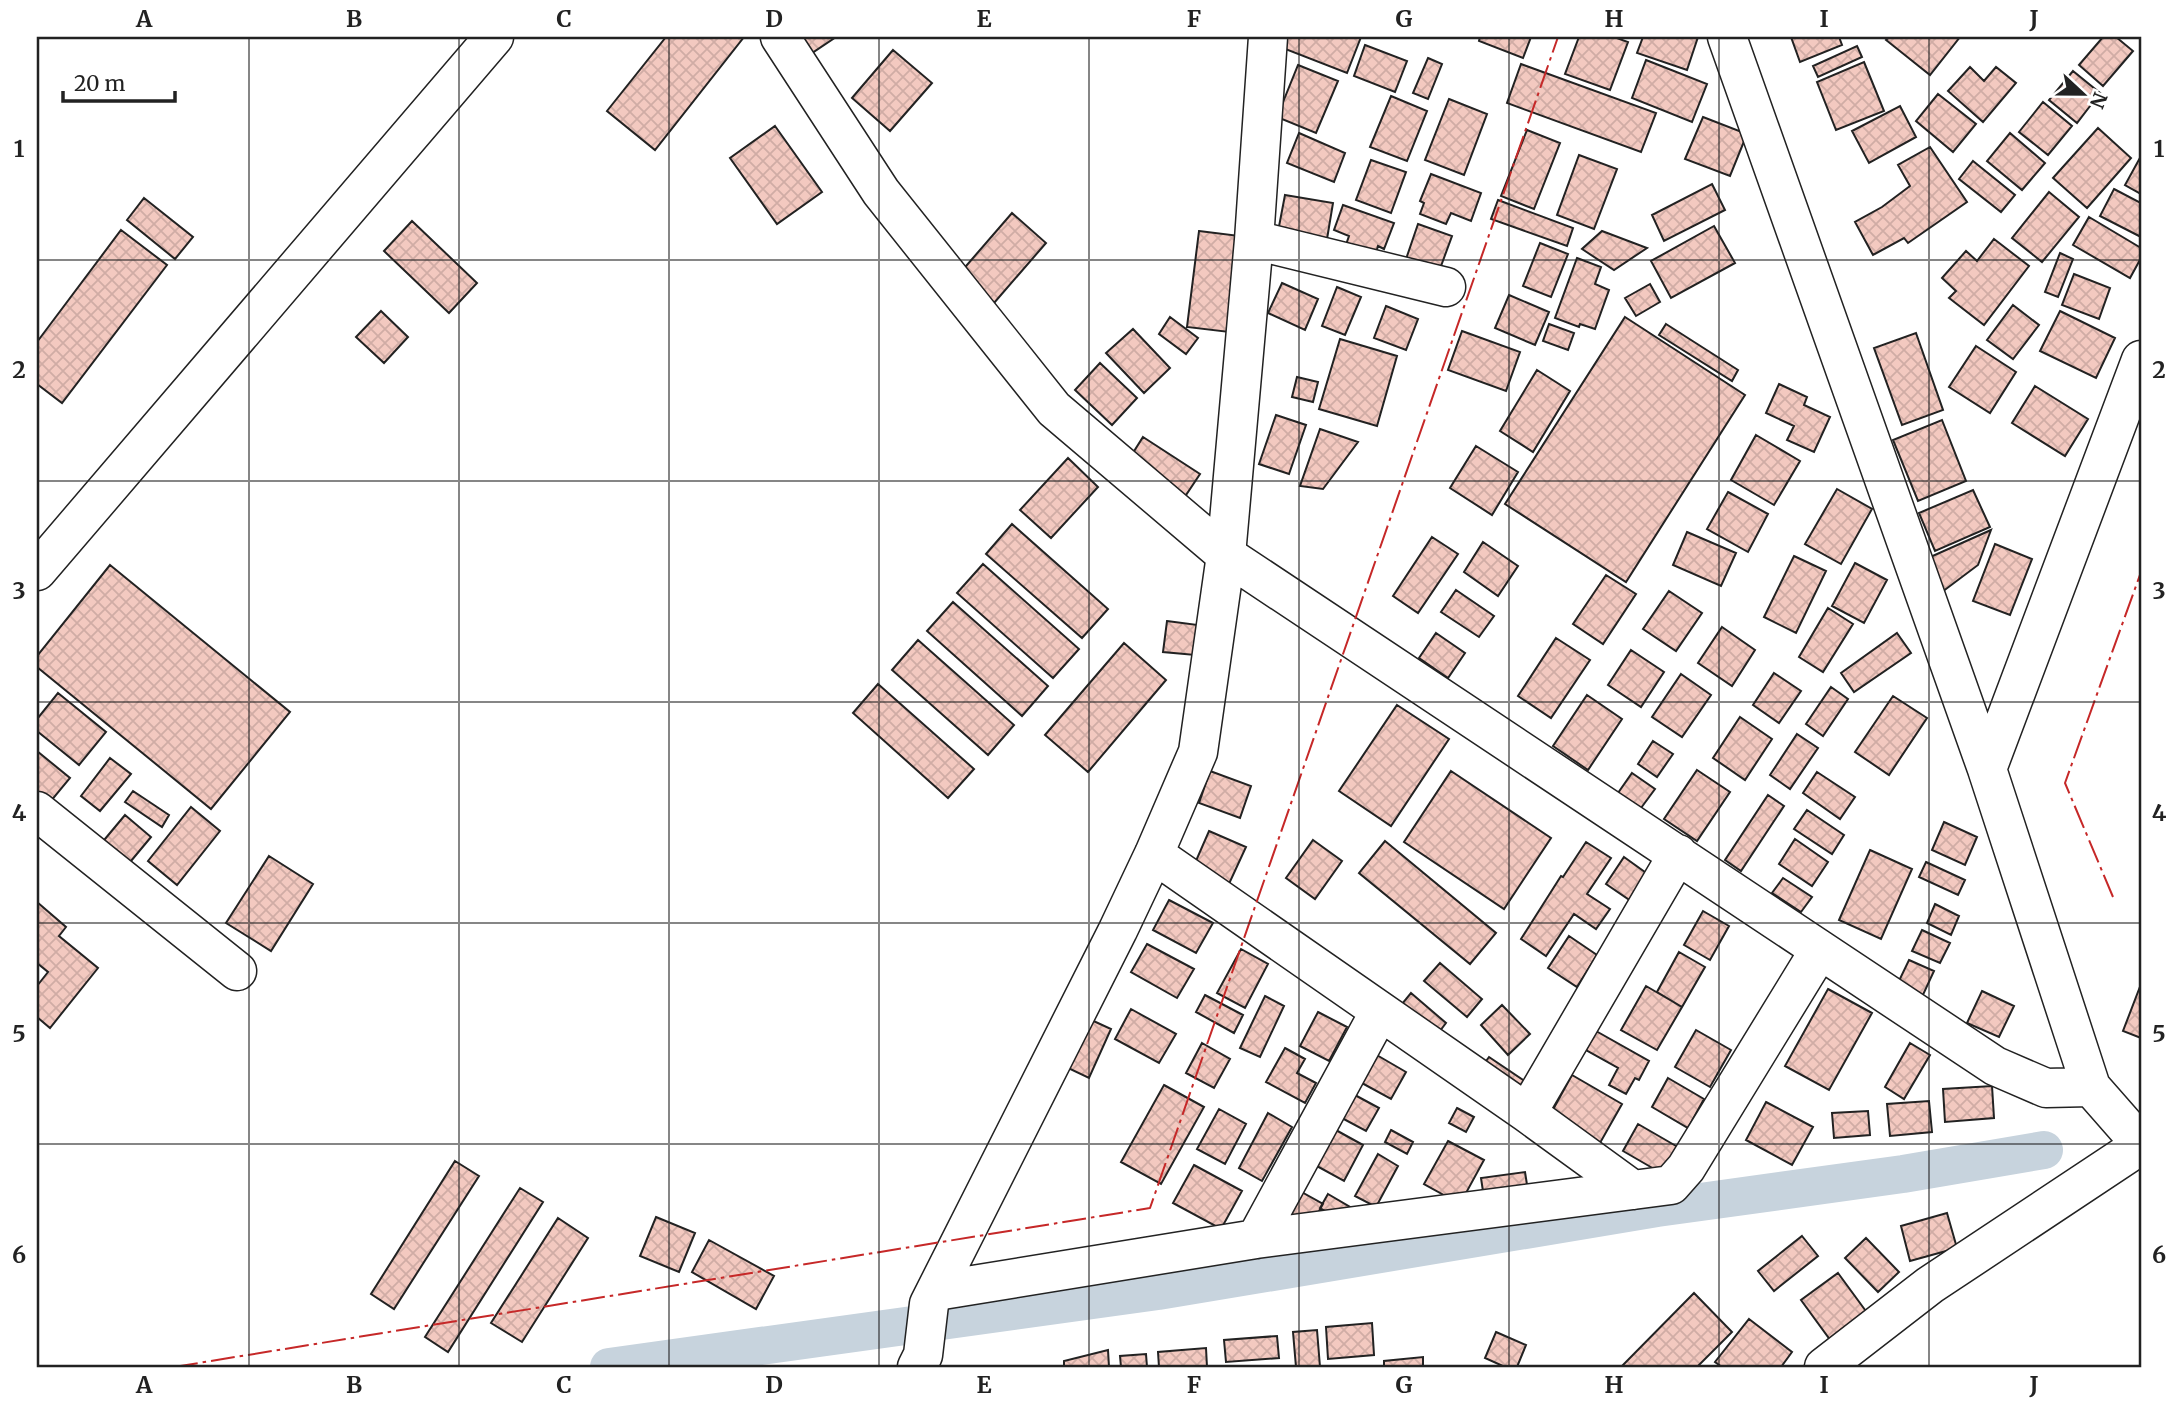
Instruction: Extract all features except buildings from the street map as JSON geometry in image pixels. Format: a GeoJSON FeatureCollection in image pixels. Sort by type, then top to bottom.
{"type":"FeatureCollection","features":[{"type":"Feature","properties":{"kind":"street"},"geometry":{"type":"LineString","coordinates":[[37,572],[494,37]]}},
{"type":"Feature","properties":{"kind":"street"},"geometry":{"type":"LineString","coordinates":[[779,37],[881,192],[1054,409],[1226,555],[1995,1066],[2046,1088],[2091,1087]]}},
{"type":"Feature","properties":{"kind":"street"},"geometry":{"type":"LineString","coordinates":[[920,1361],[933,1298],[1118,930],[1198,752],[1226,555],[1254,240],[1268,37]]}},
{"type":"Feature","properties":{"kind":"street"},"geometry":{"type":"LineString","coordinates":[[1727,37],[1987,769],[2091,1087],[2141,1145],[1930,1285],[1824,1367]]}},
{"type":"Feature","properties":{"kind":"street"},"geometry":{"type":"LineString","coordinates":[[1254,240],[1446,287]]}},
{"type":"Feature","properties":{"kind":"street"},"geometry":{"type":"LineString","coordinates":[[1987,769],[2141,360]]}},
{"type":"Feature","properties":{"kind":"street"},"geometry":{"type":"LineString","coordinates":[[37,811],[237,971]]}},
{"type":"Feature","properties":{"kind":"street"},"geometry":{"type":"LineString","coordinates":[[1154,854],[1527,1113],[1633,1190]]}},
{"type":"Feature","properties":{"kind":"street"},"geometry":{"type":"LineString","coordinates":[[1527,1113],[1678,854]]}},
{"type":"Feature","properties":{"kind":"street"},"geometry":{"type":"LineString","coordinates":[[933,1298],[1256,1239],[1671,1185],[1686,1168],[1819,951]]}},
{"type":"Feature","properties":{"kind":"street"},"geometry":{"type":"LineString","coordinates":[[1256,1239],[1380,1011]]}},
{"type":"Feature","properties":{"kind":"waterway"},"geometry":{"type":"LineString","coordinates":[[609,1367],[1158,1291],[1657,1208],[1903,1174],[2044,1150]]}},
{"type":"Feature","properties":{"kind":"power"},"geometry":{"type":"LineString","coordinates":[[174,1367],[1150,1208],[1558,37]]}},
{"type":"Feature","properties":{"kind":"power"},"geometry":{"type":"LineString","coordinates":[[2113,897],[2065,783],[2141,572]]}}]}
